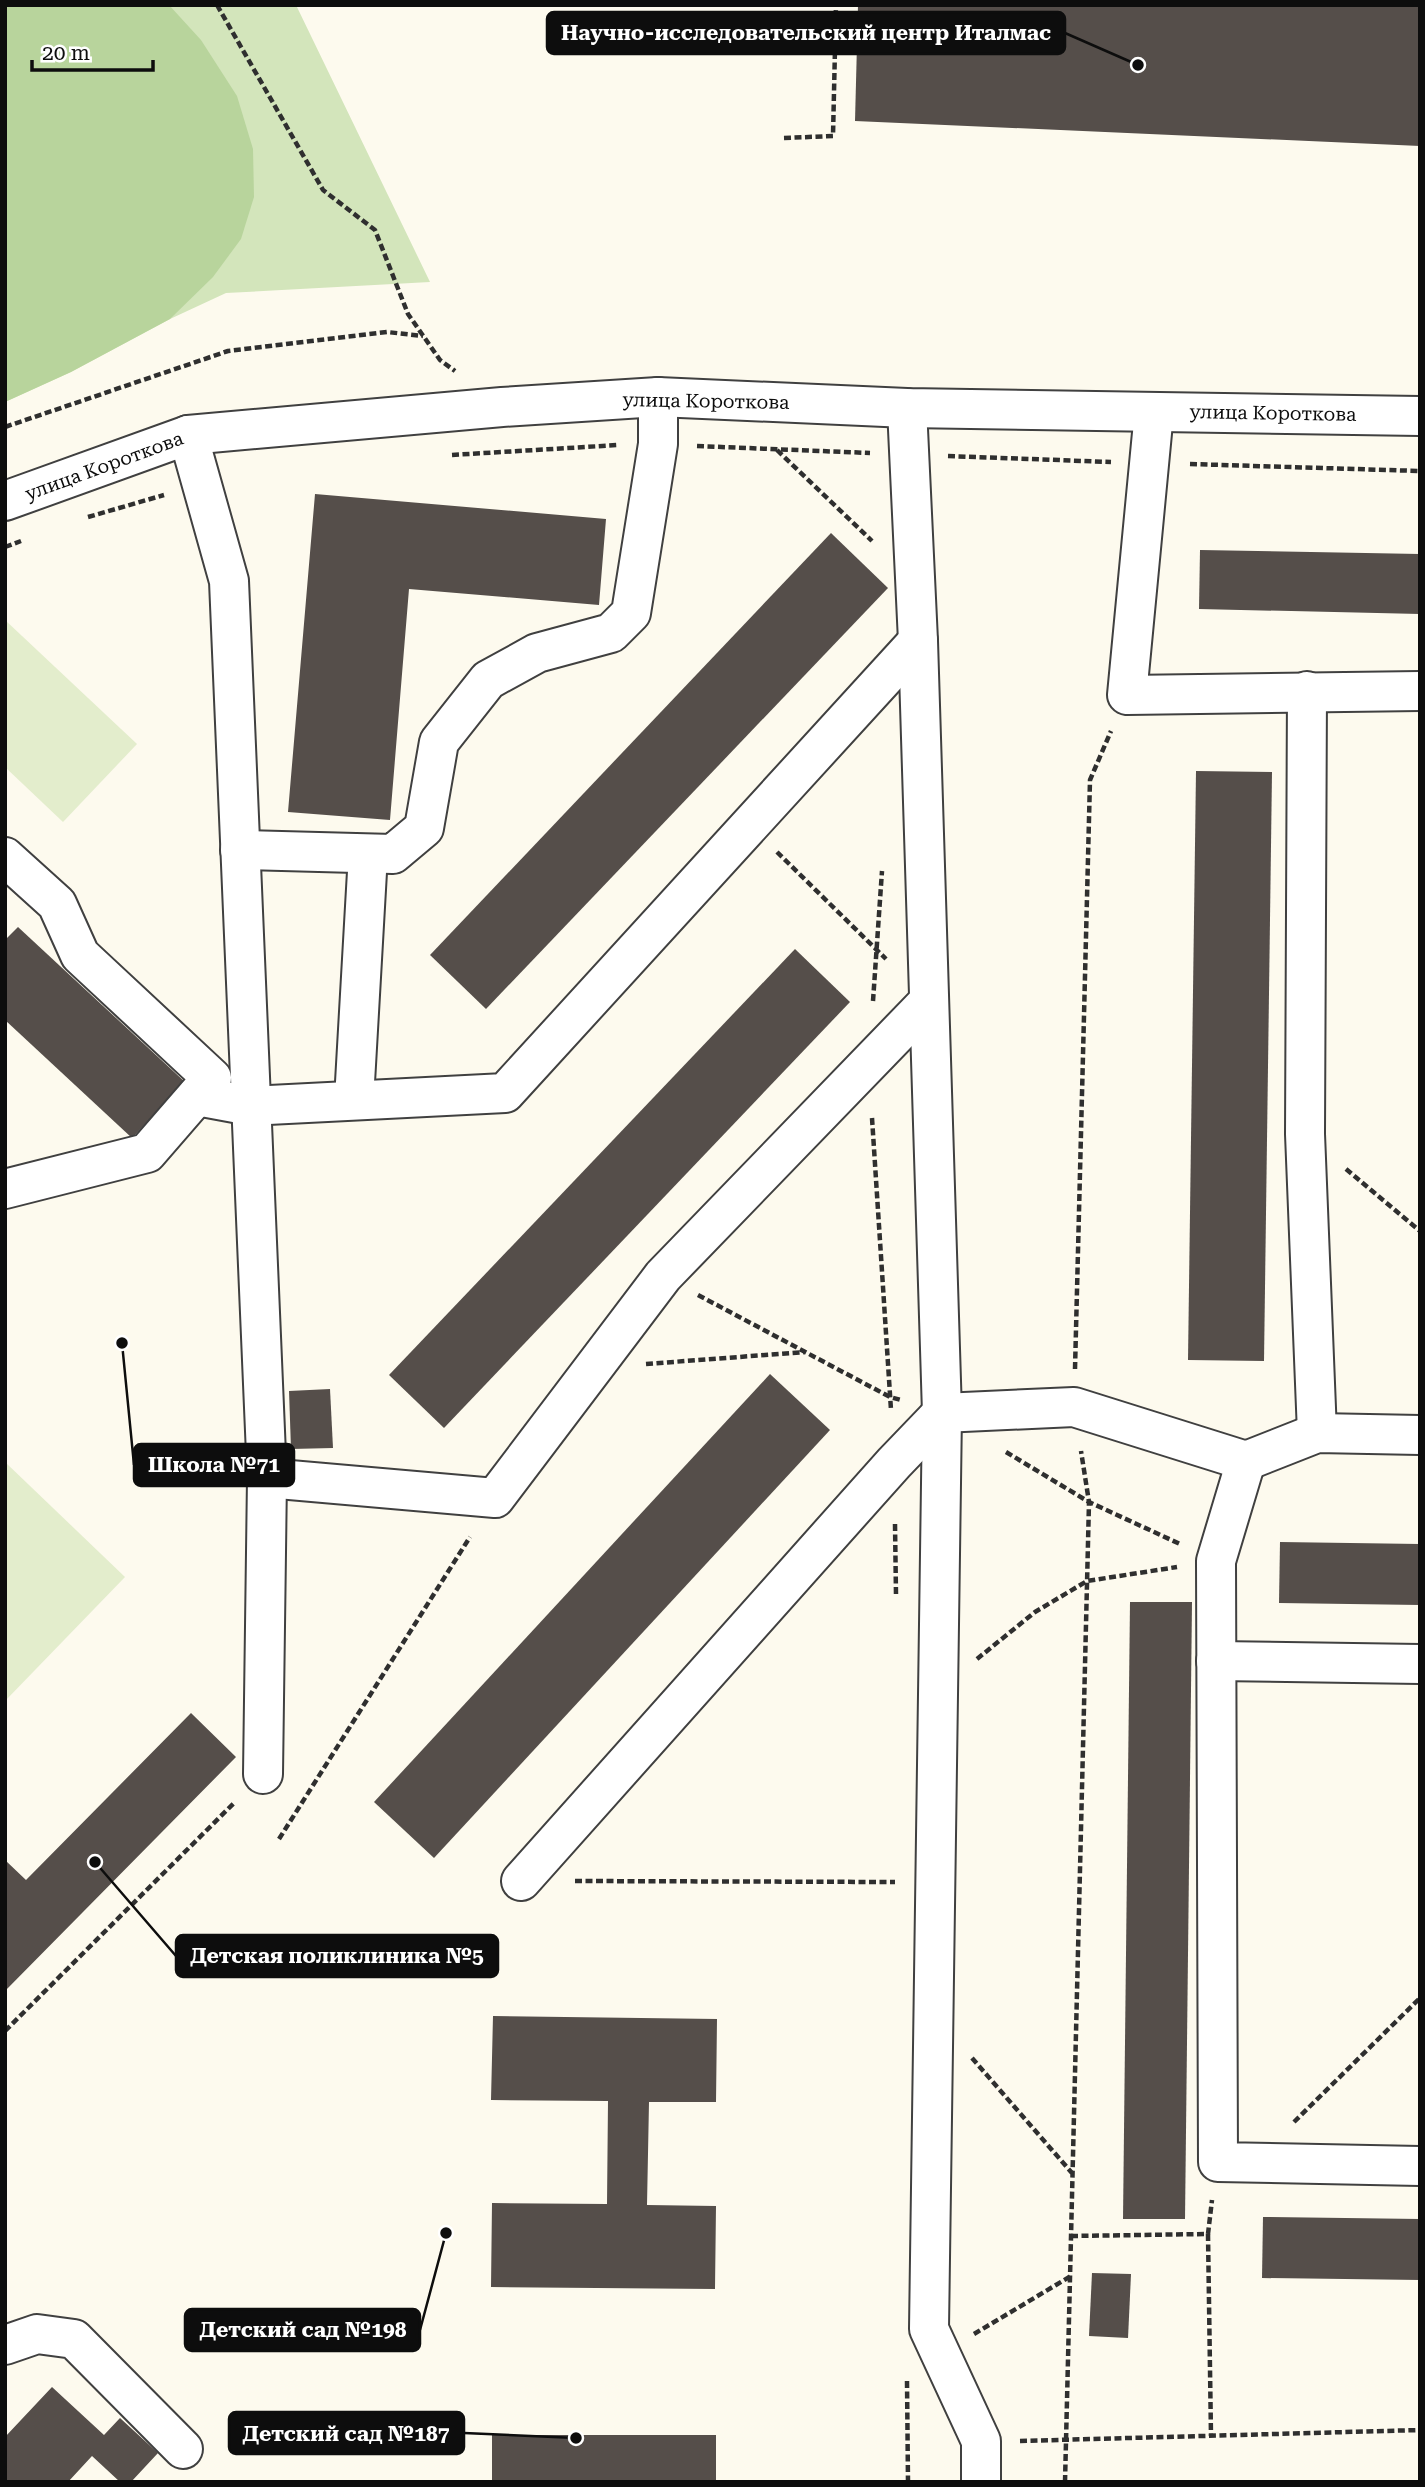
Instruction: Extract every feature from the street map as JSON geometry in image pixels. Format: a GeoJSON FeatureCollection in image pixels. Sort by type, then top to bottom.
{"type":"FeatureCollection","features":[{"type":"Feature","properties":{"kind":"street","name":"улица Короткова"},"geometry":{"type":"LineString","coordinates":[[5,501],[188,435],[502,407],[659,397],[907,408],[1420,415]]}},
{"type":"Feature","properties":{"kind":"street"},"geometry":{"type":"LineString","coordinates":[[240,850],[393,854],[424,828],[439,742],[488,680],[537,653],[611,633],[631,613],[658,444],[659,397]]}},
{"type":"Feature","properties":{"kind":"street"},"geometry":{"type":"LineString","coordinates":[[907,408],[918,641],[942,1413],[929,2329],[981,2441],[981,2482]]}},
{"type":"Feature","properties":{"kind":"street"},"geometry":{"type":"LineString","coordinates":[[1154,412],[1127,695],[1420,691]]}},
{"type":"Feature","properties":{"kind":"street"},"geometry":{"type":"LineString","coordinates":[[188,435],[229,581],[267,1478],[263,1773]]}},
{"type":"Feature","properties":{"kind":"street"},"geometry":{"type":"LineString","coordinates":[[197,1096],[251,1106],[505,1093],[918,641]]}},
{"type":"Feature","properties":{"kind":"street"},"geometry":{"type":"LineString","coordinates":[[1307,691],[1305,1135],[1317,1433]]}},
{"type":"Feature","properties":{"kind":"street"},"geometry":{"type":"LineString","coordinates":[[354,1100],[368,854]]}},
{"type":"Feature","properties":{"kind":"street"},"geometry":{"type":"LineString","coordinates":[[5,857],[57,904],[80,955],[212,1078],[147,1153],[5,1189]]}},
{"type":"Feature","properties":{"kind":"street"},"geometry":{"type":"LineString","coordinates":[[267,1478],[495,1498],[663,1276],[929,1001]]}},
{"type":"Feature","properties":{"kind":"street"},"geometry":{"type":"LineString","coordinates":[[521,1881],[894,1463],[942,1413],[1074,1407],[1246,1461],[1317,1433],[1420,1435]]}},
{"type":"Feature","properties":{"kind":"street"},"geometry":{"type":"LineString","coordinates":[[1246,1461],[1216,1561],[1216,1661],[1236,2159],[1420,2166]]}},
{"type":"Feature","properties":{"kind":"street"},"geometry":{"type":"LineString","coordinates":[[1216,1661],[1420,1664]]}},
{"type":"Feature","properties":{"kind":"street"},"geometry":{"type":"LineString","coordinates":[[5,2345],[37,2334],[74,2339],[183,2449]]}},
{"type":"Feature","properties":{"kind":"path"},"geometry":{"type":"LineString","coordinates":[[217,5],[323,190],[375,230],[408,314],[440,360],[502,407],[547,449]]}},
{"type":"Feature","properties":{"kind":"path"},"geometry":{"type":"LineString","coordinates":[[784,138],[833,136],[836,5]]}},
{"type":"Feature","properties":{"kind":"path"},"geometry":{"type":"LineString","coordinates":[[5,427],[228,351],[387,332],[423,336]]}},
{"type":"Feature","properties":{"kind":"path"},"geometry":{"type":"LineString","coordinates":[[450,455],[658,444],[1420,471]]}},
{"type":"Feature","properties":{"kind":"path"},"geometry":{"type":"LineString","coordinates":[[777,449],[873,542]]}},
{"type":"Feature","properties":{"kind":"path"},"geometry":{"type":"LineString","coordinates":[[81,519],[202,484]]}},
{"type":"Feature","properties":{"kind":"path"},"geometry":{"type":"LineString","coordinates":[[5,547],[30,537]]}},
{"type":"Feature","properties":{"kind":"path"},"geometry":{"type":"LineString","coordinates":[[1065,2482],[1089,1502],[1074,1407],[1090,780],[1127,695]]}},
{"type":"Feature","properties":{"kind":"path"},"geometry":{"type":"LineString","coordinates":[[750,825],[929,1001]]}},
{"type":"Feature","properties":{"kind":"path"},"geometry":{"type":"LineString","coordinates":[[1305,1135],[1420,1231]]}},
{"type":"Feature","properties":{"kind":"path"},"geometry":{"type":"LineString","coordinates":[[663,1276],[890,1397],[942,1413]]}},
{"type":"Feature","properties":{"kind":"path"},"geometry":{"type":"LineString","coordinates":[[593,1368],[806,1352]]}},
{"type":"Feature","properties":{"kind":"path"},"geometry":{"type":"LineString","coordinates":[[999,1447],[1089,1502],[1216,1561]]}},
{"type":"Feature","properties":{"kind":"path"},"geometry":{"type":"LineString","coordinates":[[279,1839],[495,1498]]}},
{"type":"Feature","properties":{"kind":"path"},"geometry":{"type":"LineString","coordinates":[[938,1690],[1035,1612],[1087,1581],[1216,1561]]}},
{"type":"Feature","properties":{"kind":"path"},"geometry":{"type":"LineString","coordinates":[[5,2031],[263,1773]]}},
{"type":"Feature","properties":{"kind":"path"},"geometry":{"type":"LineString","coordinates":[[521,1881],[900,1882]]}},
{"type":"Feature","properties":{"kind":"path"},"geometry":{"type":"LineString","coordinates":[[1211,2436],[1208,2234],[1236,2159],[1420,1998]]}},
{"type":"Feature","properties":{"kind":"path"},"geometry":{"type":"LineString","coordinates":[[933,2013],[1073,2174]]}},
{"type":"Feature","properties":{"kind":"path"},"geometry":{"type":"LineString","coordinates":[[1071,2236],[1208,2234]]}},
{"type":"Feature","properties":{"kind":"path"},"geometry":{"type":"LineString","coordinates":[[965,2340],[1070,2276]]}},
{"type":"Feature","properties":{"kind":"path"},"geometry":{"type":"LineString","coordinates":[[981,2441],[1420,2430]]}},
{"type":"Feature","properties":{"kind":"green space"},"geometry":{"type":"Polygon","coordinates":[[[5,5],[296,5],[430,282],[226,293],[170,319],[71,372],[5,402],[5,5]]]}},
{"type":"Feature","properties":{"kind":"green space"},"geometry":{"type":"Polygon","coordinates":[[[5,5],[169,5],[201,40],[237,96],[253,149],[254,197],[241,239],[213,277],[170,319],[71,372],[5,402],[5,5]]]}},
{"type":"Feature","properties":{"kind":"green space"},"geometry":{"type":"Polygon","coordinates":[[[5,620],[137,744],[63,822],[5,767],[5,620]]]}},
{"type":"Feature","properties":{"kind":"green space"},"geometry":{"type":"Polygon","coordinates":[[[5,1462],[125,1577],[5,1701],[5,1462]]]}},
{"type":"Feature","properties":{"kind":"building"},"geometry":{"type":"Polygon","coordinates":[[[858,5],[1420,5],[1420,146],[855,121],[858,5]]]}},
{"type":"Feature","properties":{"kind":"building"},"geometry":{"type":"Polygon","coordinates":[[[315,494],[606,519],[599,605],[409,589],[390,820],[288,812],[315,494]]]}},
{"type":"Feature","properties":{"kind":"building"},"geometry":{"type":"Polygon","coordinates":[[[831,533],[888,588],[486,1009],[430,955],[831,533]]]}},
{"type":"Feature","properties":{"kind":"building"},"geometry":{"type":"Polygon","coordinates":[[[1200,550],[1420,554],[1420,614],[1199,609],[1200,550]]]}},
{"type":"Feature","properties":{"kind":"building"},"geometry":{"type":"Polygon","coordinates":[[[1196,771],[1272,772],[1264,1361],[1188,1360],[1196,771]]]}},
{"type":"Feature","properties":{"kind":"building"},"geometry":{"type":"Polygon","coordinates":[[[18,927],[185,1082],[132,1138],[5,1020],[5,940],[18,927]]]}},
{"type":"Feature","properties":{"kind":"building"},"geometry":{"type":"Polygon","coordinates":[[[795,949],[850,1002],[444,1428],[389,1375],[795,949]]]}},
{"type":"Feature","properties":{"kind":"building"},"geometry":{"type":"Polygon","coordinates":[[[770,1374],[830,1430],[434,1858],[374,1802],[770,1374]]]}},
{"type":"Feature","properties":{"kind":"building"},"geometry":{"type":"Polygon","coordinates":[[[330,1389],[333,1448],[291,1449],[289,1391],[330,1389]]]}},
{"type":"Feature","properties":{"kind":"building"},"geometry":{"type":"Polygon","coordinates":[[[1280,1542],[1420,1544],[1420,1605],[1279,1603],[1280,1542]]]}},
{"type":"Feature","properties":{"kind":"building"},"geometry":{"type":"Polygon","coordinates":[[[1130,1602],[1192,1602],[1185,2219],[1123,2219],[1130,1602]]]}},
{"type":"Feature","properties":{"kind":"building"},"geometry":{"type":"Polygon","coordinates":[[[191,1713],[236,1757],[5,1991],[5,1860],[26,1880],[191,1713]]]}},
{"type":"Feature","properties":{"kind":"building"},"geometry":{"type":"Polygon","coordinates":[[[493,2016],[717,2019],[716,2102],[649,2102],[647,2205],[716,2206],[715,2289],[491,2287],[492,2203],[607,2204],[608,2101],[491,2100],[493,2016]]]}},
{"type":"Feature","properties":{"kind":"building"},"geometry":{"type":"Polygon","coordinates":[[[1263,2217],[1420,2219],[1420,2280],[1262,2278],[1263,2217]]]}},
{"type":"Feature","properties":{"kind":"building"},"geometry":{"type":"Polygon","coordinates":[[[1092,2273],[1131,2274],[1128,2338],[1089,2336],[1092,2273]]]}},
{"type":"Feature","properties":{"kind":"building"},"geometry":{"type":"Polygon","coordinates":[[[52,2387],[104,2435],[120,2418],[158,2453],[131,2482],[120,2482],[92,2456],[68,2482],[5,2482],[5,2437],[52,2387]]]}},
{"type":"Feature","properties":{"kind":"building"},"geometry":{"type":"Polygon","coordinates":[[[492,2435],[716,2435],[716,2482],[492,2482],[492,2435]]]}},
{"type":"Feature","properties":{"kind":"place","name":"Научно-исследовательский центр Италмас"},"geometry":{"type":"Point","coordinates":[1138,65]}},
{"type":"Feature","properties":{"kind":"place","name":"Школа №71"},"geometry":{"type":"Point","coordinates":[122,1343]}},
{"type":"Feature","properties":{"kind":"place","name":"Детская поликлиника №5"},"geometry":{"type":"Point","coordinates":[95,1862]}},
{"type":"Feature","properties":{"kind":"place","name":"Детский сад №198"},"geometry":{"type":"Point","coordinates":[446,2233]}},
{"type":"Feature","properties":{"kind":"place","name":"Детский сад №187"},"geometry":{"type":"Point","coordinates":[576,2438]}}]}
